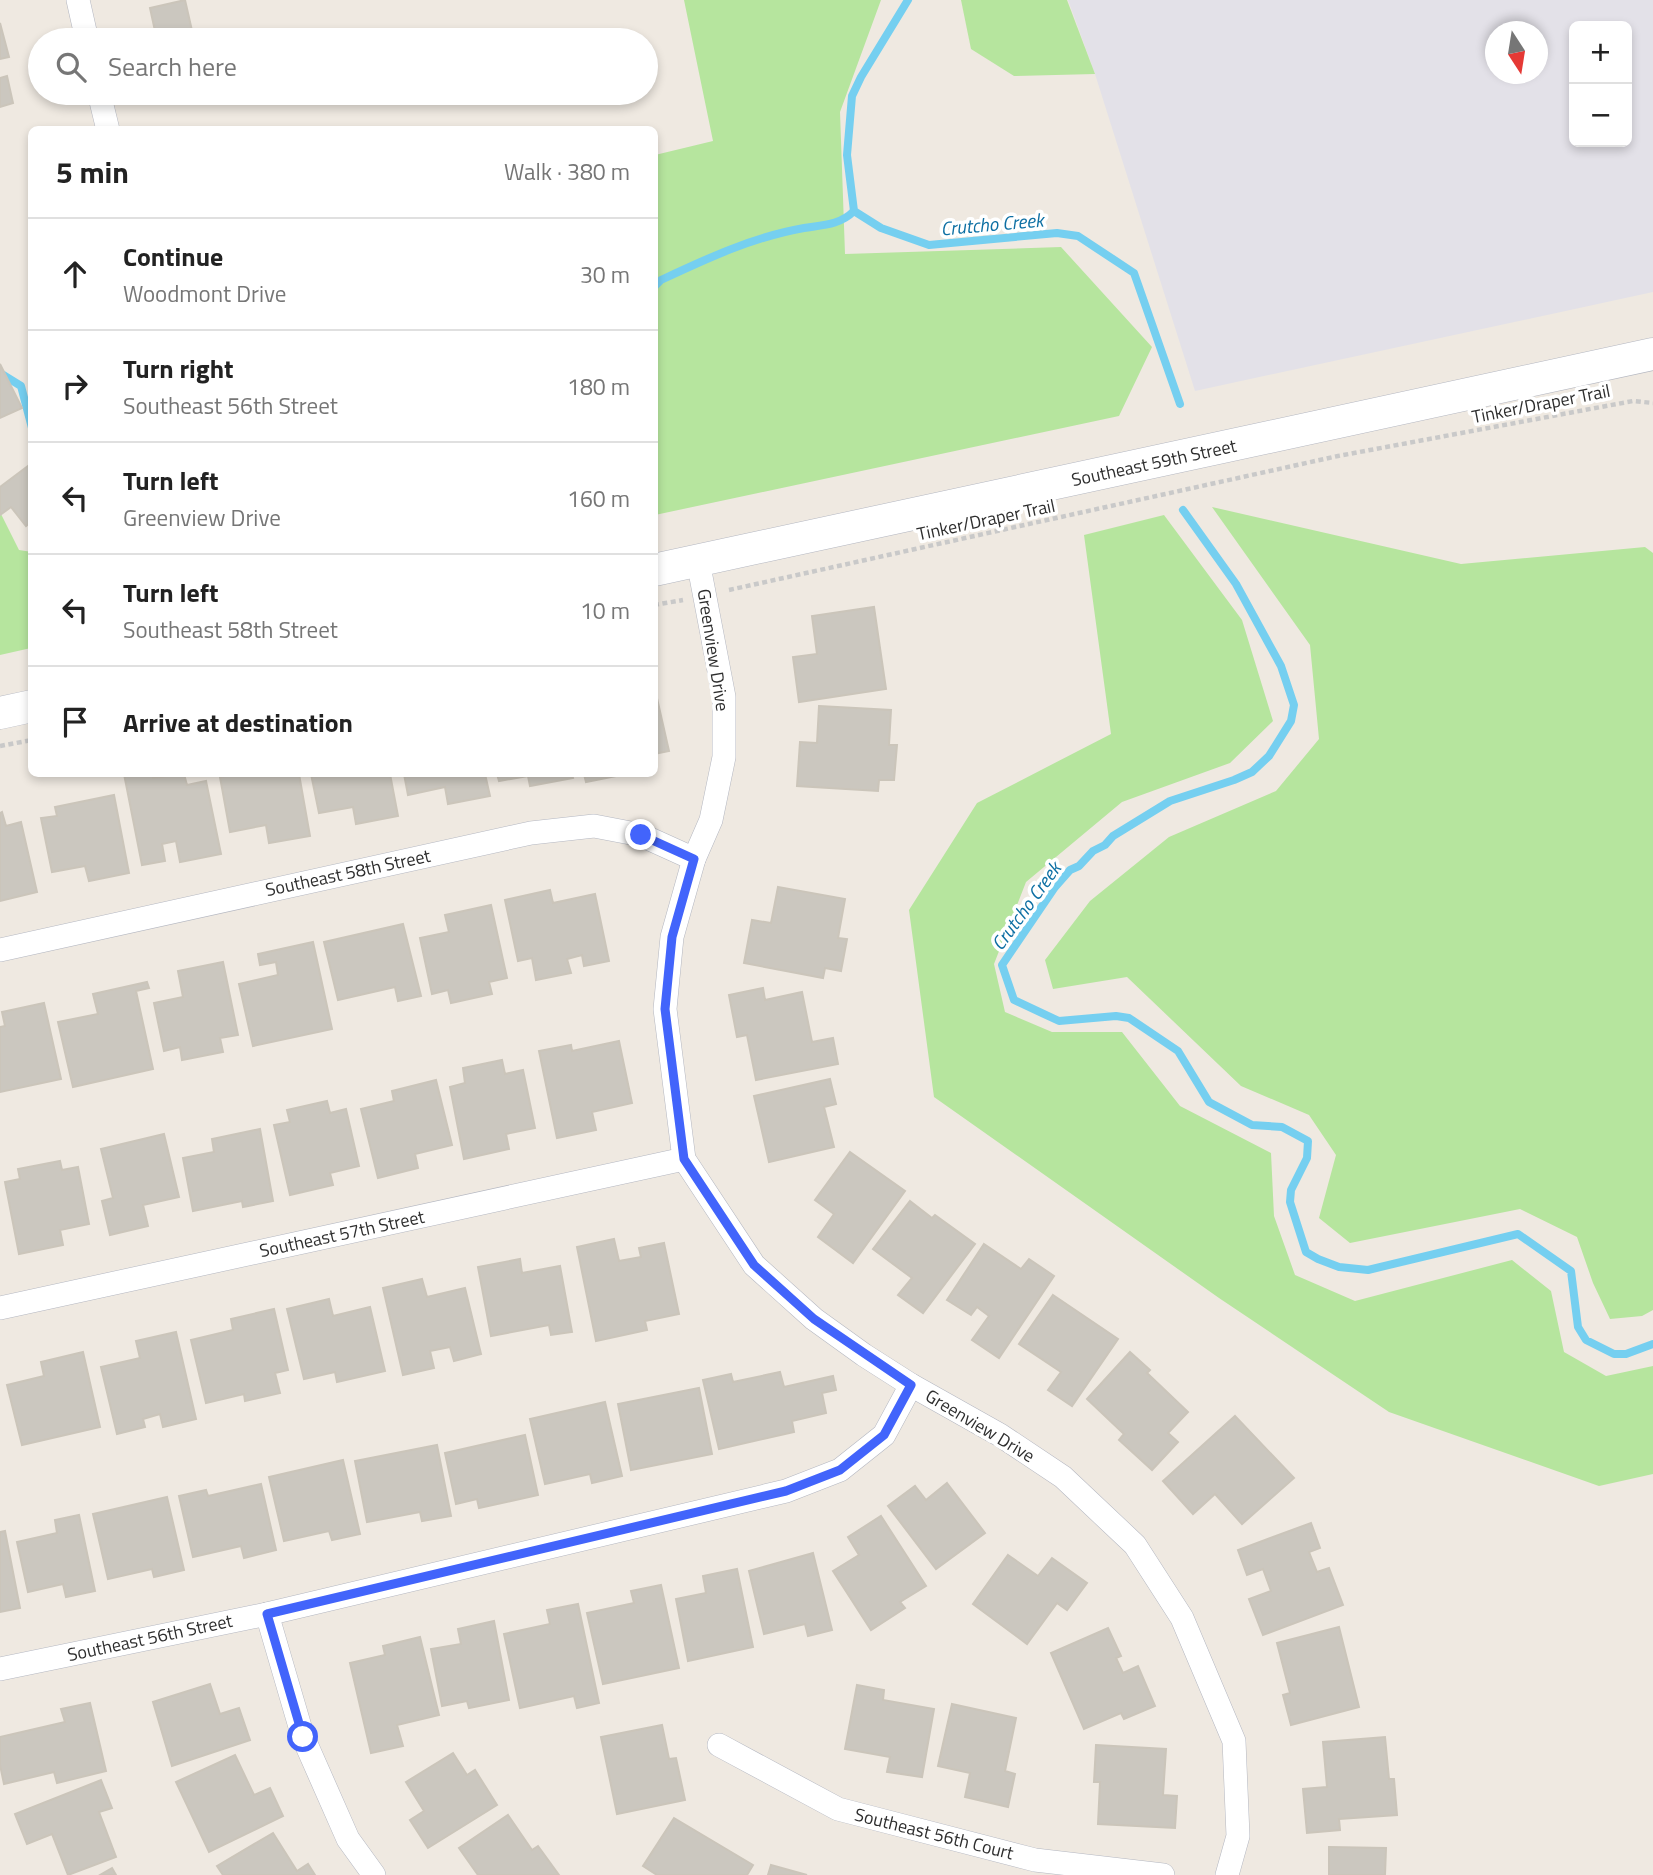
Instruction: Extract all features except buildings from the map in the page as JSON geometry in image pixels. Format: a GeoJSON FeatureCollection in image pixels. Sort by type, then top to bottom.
{"type":"FeatureCollection","features":[{"type":"Feature","properties":{"kind":"main road","name":"Southeast 59th Street"},"geometry":{"type":"LineString","coordinates":[[658,569],[1653,355]]}},
{"type":"Feature","properties":{"kind":"main road"},"geometry":{"type":"LineString","coordinates":[[0,713],[28,707]]}},
{"type":"Feature","properties":{"kind":"street"},"geometry":{"type":"LineString","coordinates":[[78,0],[84,28]]}},
{"type":"Feature","properties":{"kind":"street"},"geometry":{"type":"LineString","coordinates":[[102,105],[107,126]]}},
{"type":"Feature","properties":{"kind":"street","name":"Greenview Drive"},"geometry":{"type":"LineString","coordinates":[[698,561],[724,697],[724,757],[712,820],[694,859],[672,937],[665,1009],[684,1159],[754,1265],[814,1319],[911,1385],[1000,1435],[1063,1477],[1135,1545],[1182,1618],[1234,1741],[1238,1836],[1227,1875]]}},
{"type":"Feature","properties":{"kind":"street","name":"Southeast 58th Street"},"geometry":{"type":"LineString","coordinates":[[0,950],[531,833],[594,826],[641,835],[694,859]]}},
{"type":"Feature","properties":{"kind":"street","name":"Southeast 57th Street"},"geometry":{"type":"LineString","coordinates":[[0,1308],[684,1159]]}},
{"type":"Feature","properties":{"kind":"street","name":"Southeast 56th Street"},"geometry":{"type":"LineString","coordinates":[[0,1669],[267,1614],[786,1491],[840,1470],[884,1435],[911,1385]]}},
{"type":"Feature","properties":{"kind":"street"},"geometry":{"type":"LineString","coordinates":[[267,1614],[303,1737],[348,1839],[374,1875]]}},
{"type":"Feature","properties":{"kind":"street","name":"Southeast 56th Court"},"geometry":{"type":"LineString","coordinates":[[719,1745],[838,1809],[1035,1860],[1163,1875]]}},
{"type":"Feature","properties":{"kind":"path","name":"Tinker/Draper Trail"},"geometry":{"type":"LineString","coordinates":[[658,605],[1338,456],[1633,401],[1653,403]]}},
{"type":"Feature","properties":{"kind":"path"},"geometry":{"type":"LineString","coordinates":[[0,746],[28,741]]}},
{"type":"Feature","properties":{"kind":"shaded area"},"geometry":{"type":"Polygon","coordinates":[[[1068,0],[1653,0],[1653,292],[1195,391],[1095,74],[1068,0]]]}},
{"type":"Feature","properties":{"kind":"green space"},"geometry":{"type":"Polygon","coordinates":[[[684,0],[881,0],[840,112],[845,254],[1061,247],[1152,347],[1119,416],[658,514],[658,154],[713,141],[684,0]]]}},
{"type":"Feature","properties":{"kind":"green space"},"geometry":{"type":"Polygon","coordinates":[[[961,0],[1067,0],[1095,74],[1014,76],[971,49],[961,0]]]}},
{"type":"Feature","properties":{"kind":"green space"},"geometry":{"type":"Polygon","coordinates":[[[1212,507],[1461,564],[1645,547],[1653,553],[1653,1310],[1642,1316],[1610,1319],[1593,1283],[1577,1237],[1520,1209],[1350,1243],[1319,1218],[1336,1155],[1309,1115],[1241,1086],[1127,977],[1053,989],[1045,960],[1090,901],[1169,837],[1276,791],[1319,739],[1310,645],[1212,507]]]}},
{"type":"Feature","properties":{"kind":"green space"},"geometry":{"type":"Polygon","coordinates":[[[0,512],[19,550],[28,551],[28,649],[0,655],[0,512]]]}},
{"type":"Feature","properties":{"kind":"green space"},"geometry":{"type":"Polygon","coordinates":[[[1164,515],[1242,620],[1273,721],[1230,763],[1122,802],[1026,882],[994,964],[1005,1012],[1052,1032],[1122,1032],[1180,1106],[1271,1153],[1274,1216],[1295,1275],[1355,1301],[1512,1260],[1551,1291],[1564,1352],[1606,1376],[1653,1366],[1653,1474],[1599,1486],[1389,1412],[1219,1298],[934,1097],[909,910],[977,803],[1111,734],[1084,535],[1164,515]]]}},
{"type":"Feature","properties":{"kind":"waterway","name":"Crutcho Creek"},"geometry":{"type":"LineString","coordinates":[[908,0],[852,96],[847,155],[854,211],[881,228],[929,245],[1057,233],[1078,236],[1134,273],[1180,404]]}},
{"type":"Feature","properties":{"kind":"waterway"},"geometry":{"type":"LineString","coordinates":[[658,283],[731,249],[785,232],[837,222],[854,211]]}},
{"type":"Feature","properties":{"kind":"waterway"},"geometry":{"type":"LineString","coordinates":[[0,373],[21,386],[28,413]]}},
{"type":"Feature","properties":{"kind":"waterway","name":"Crutcho Creek"},"geometry":{"type":"LineString","coordinates":[[1183,510],[1236,584],[1281,666],[1294,705],[1291,721],[1269,756],[1252,772],[1170,801],[1113,836],[1079,866],[1070,870],[1055,887],[1002,965],[1014,1000],[1059,1021],[1116,1016],[1129,1018],[1178,1051],[1209,1102],[1252,1125],[1282,1127],[1308,1141],[1307,1158],[1291,1190],[1290,1202],[1306,1252],[1318,1259],[1339,1267],[1368,1270],[1518,1234],[1571,1271],[1578,1327],[1586,1340],[1614,1354],[1626,1354],[1653,1344]]}},
{"type":"Feature","properties":{"kind":"route"},"geometry":{"type":"LineString","coordinates":[[303,1737],[267,1614],[786,1491],[840,1470],[884,1435],[911,1385],[814,1319],[754,1265],[684,1159],[665,1009],[672,937],[694,859],[641,835]]}}]}
